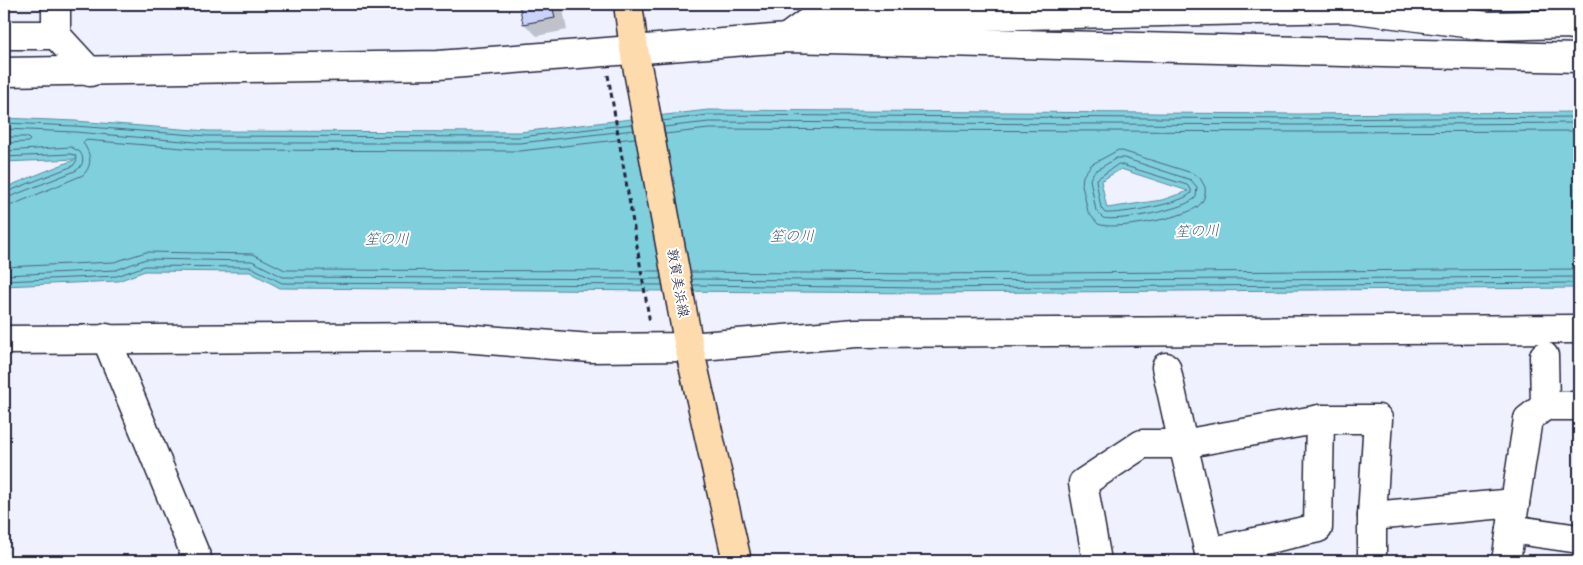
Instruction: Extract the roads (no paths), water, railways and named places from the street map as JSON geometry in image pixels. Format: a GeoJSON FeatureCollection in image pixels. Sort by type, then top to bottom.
{"type":"FeatureCollection","features":[{"type":"Feature","properties":{"kind":"main road","name":"敦賀美浜線"},"geometry":{"type":"LineString","coordinates":[[628,4],[635,56],[689,348],[737,561]]}},
{"type":"Feature","properties":{"kind":"street"},"geometry":{"type":"LineString","coordinates":[[56,4],[56,35],[90,72]]}},
{"type":"Feature","properties":{"kind":"street"},"geometry":{"type":"LineString","coordinates":[[787,38],[807,23],[827,18],[887,10],[1349,6],[1493,15],[1575,23]]}},
{"type":"Feature","properties":{"kind":"street"},"geometry":{"type":"LineString","coordinates":[[4,35],[56,35]]}},
{"type":"Feature","properties":{"kind":"street"},"geometry":{"type":"LineString","coordinates":[[4,72],[438,65],[635,56],[787,38],[1579,58]]}},
{"type":"Feature","properties":{"kind":"street"},"geometry":{"type":"LineString","coordinates":[[4,340],[449,337],[591,348],[689,348],[856,333],[1579,329]]}},
{"type":"Feature","properties":{"kind":"street"},"geometry":{"type":"LineString","coordinates":[[106,338],[198,561]]}},
{"type":"Feature","properties":{"kind":"street"},"geometry":{"type":"LineString","coordinates":[[1544,356],[1545,406]]}},
{"type":"Feature","properties":{"kind":"street"},"geometry":{"type":"LineString","coordinates":[[1166,367],[1210,557],[1318,528],[1320,419]]}},
{"type":"Feature","properties":{"kind":"street"},"geometry":{"type":"LineString","coordinates":[[1506,561],[1528,418],[1545,406],[1579,406]]}},
{"type":"Feature","properties":{"kind":"street"},"geometry":{"type":"LineString","coordinates":[[1097,561],[1083,483],[1142,444],[1183,444],[1320,419],[1378,418],[1372,516],[1372,561]]}},
{"type":"Feature","properties":{"kind":"street"},"geometry":{"type":"LineString","coordinates":[[1372,516],[1515,503]]}},
{"type":"Feature","properties":{"kind":"street"},"geometry":{"type":"LineString","coordinates":[[1511,530],[1579,539]]}},
{"type":"Feature","properties":{"kind":"water","name":"笙の川"},"geometry":{"type":"Polygon","coordinates":[[[708,110],[1298,114],[1579,112],[1579,288],[922,293],[280,288],[250,272],[145,271],[118,281],[4,286],[4,188],[76,159],[4,162],[4,118],[75,121],[208,131],[520,132],[708,110]],[[1121,169],[1101,181],[1107,208],[1162,200],[1188,191],[1121,169]]]}}]}
